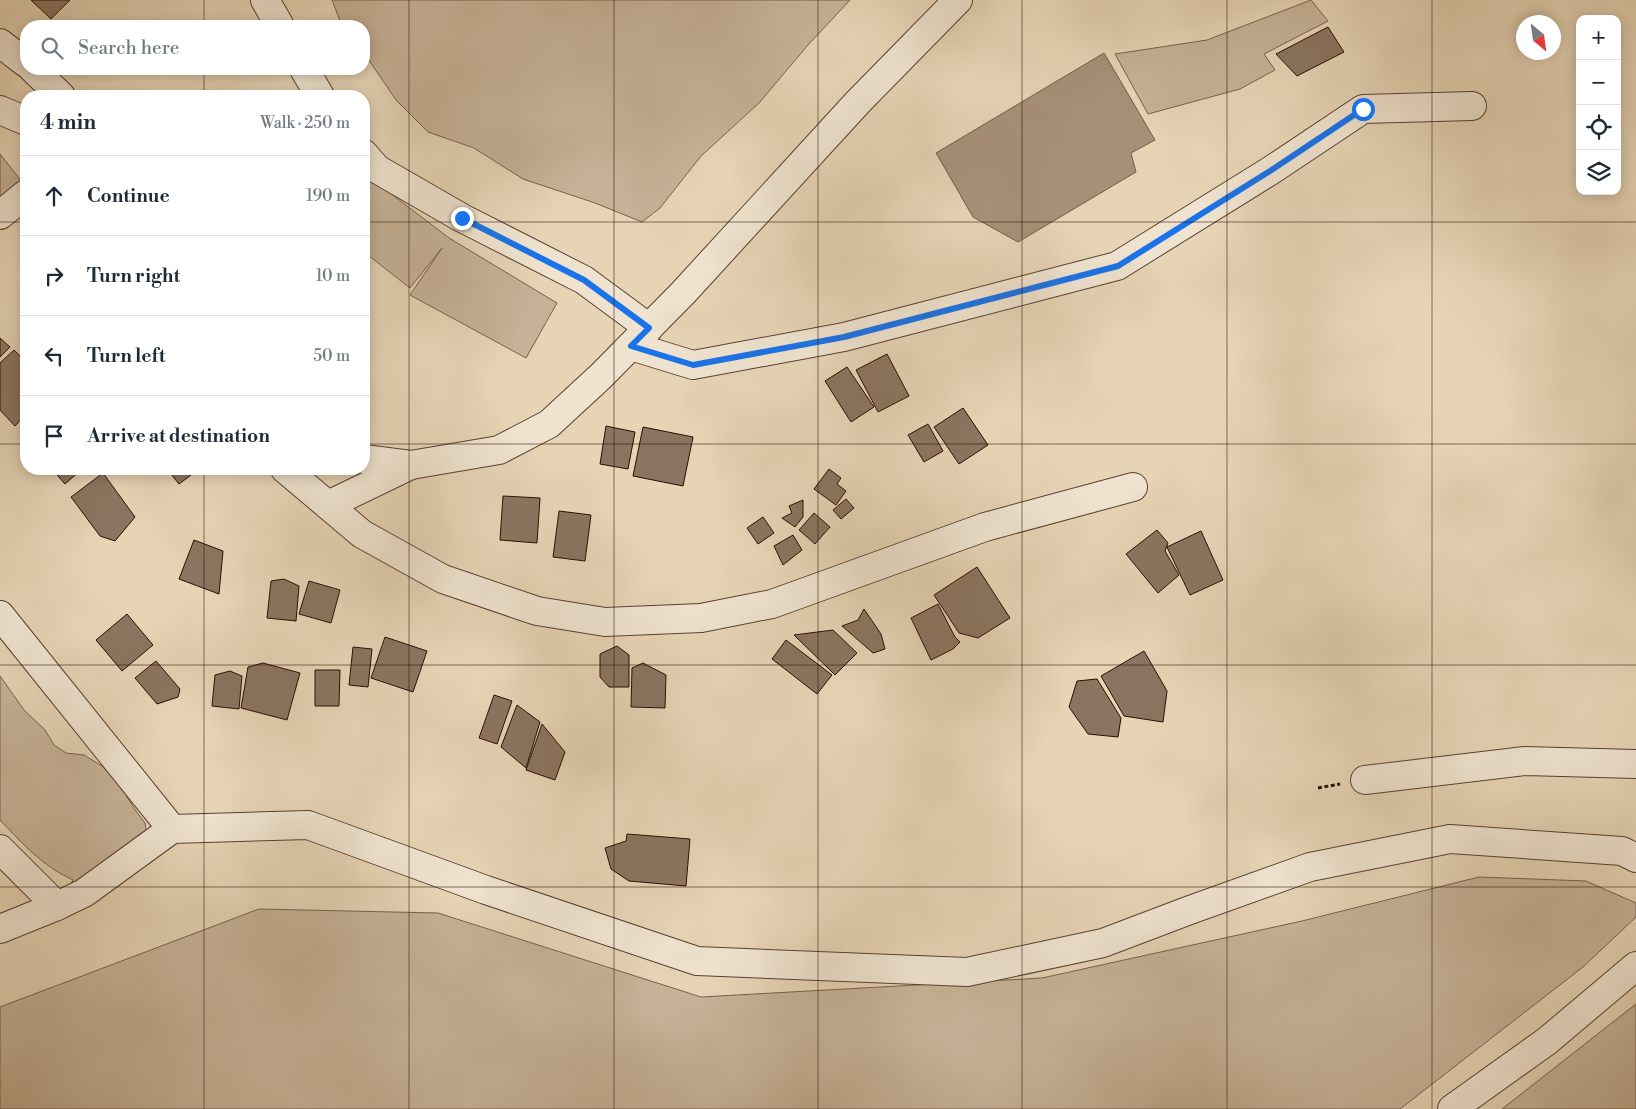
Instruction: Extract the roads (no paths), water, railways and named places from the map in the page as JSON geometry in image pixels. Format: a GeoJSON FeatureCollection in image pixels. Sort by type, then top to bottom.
{"type":"FeatureCollection","features":[{"type":"Feature","properties":{"kind":"street"},"geometry":{"type":"LineString","coordinates":[[265,0],[277,20]]}},
{"type":"Feature","properties":{"kind":"street"},"geometry":{"type":"LineString","coordinates":[[370,460],[411,464],[499,450],[549,424],[640,337],[858,102],[958,0]]}},
{"type":"Feature","properties":{"kind":"street"},"geometry":{"type":"LineString","coordinates":[[0,43],[20,58]]}},
{"type":"Feature","properties":{"kind":"street"},"geometry":{"type":"LineString","coordinates":[[39,75],[55,90]]}},
{"type":"Feature","properties":{"kind":"street"},"geometry":{"type":"LineString","coordinates":[[308,75],[316,90]]}},
{"type":"Feature","properties":{"kind":"street"},"geometry":{"type":"LineString","coordinates":[[370,160],[378,169],[462,218],[584,280],[640,337],[693,365],[844,337],[1118,266],[1270,171],[1363,109],[1472,106]]}},
{"type":"Feature","properties":{"kind":"street"},"geometry":{"type":"LineString","coordinates":[[0,110],[20,118]]}},
{"type":"Feature","properties":{"kind":"street"},"geometry":{"type":"LineString","coordinates":[[0,215],[20,199]]}},
{"type":"Feature","properties":{"kind":"street"},"geometry":{"type":"LineString","coordinates":[[328,505],[411,464]]}},
{"type":"Feature","properties":{"kind":"street"},"geometry":{"type":"LineString","coordinates":[[291,475],[362,534],[443,579],[537,611],[605,622],[701,618],[772,604],[985,527],[1133,487]]}},
{"type":"Feature","properties":{"kind":"street"},"geometry":{"type":"LineString","coordinates":[[0,615],[172,829]]}},
{"type":"Feature","properties":{"kind":"street"},"geometry":{"type":"LineString","coordinates":[[1365,780],[1525,761],[1636,764]]}},
{"type":"Feature","properties":{"kind":"street"},"geometry":{"type":"LineString","coordinates":[[0,929],[57,906],[84,892],[172,829],[308,826],[486,890],[697,961],[967,972],[1103,943],[1310,867],[1450,839],[1622,851],[1636,858]]}},
{"type":"Feature","properties":{"kind":"street"},"geometry":{"type":"LineString","coordinates":[[0,849],[57,906]]}},
{"type":"Feature","properties":{"kind":"street"},"geometry":{"type":"LineString","coordinates":[[1452,1109],[1547,1041],[1636,966]]}}]}
